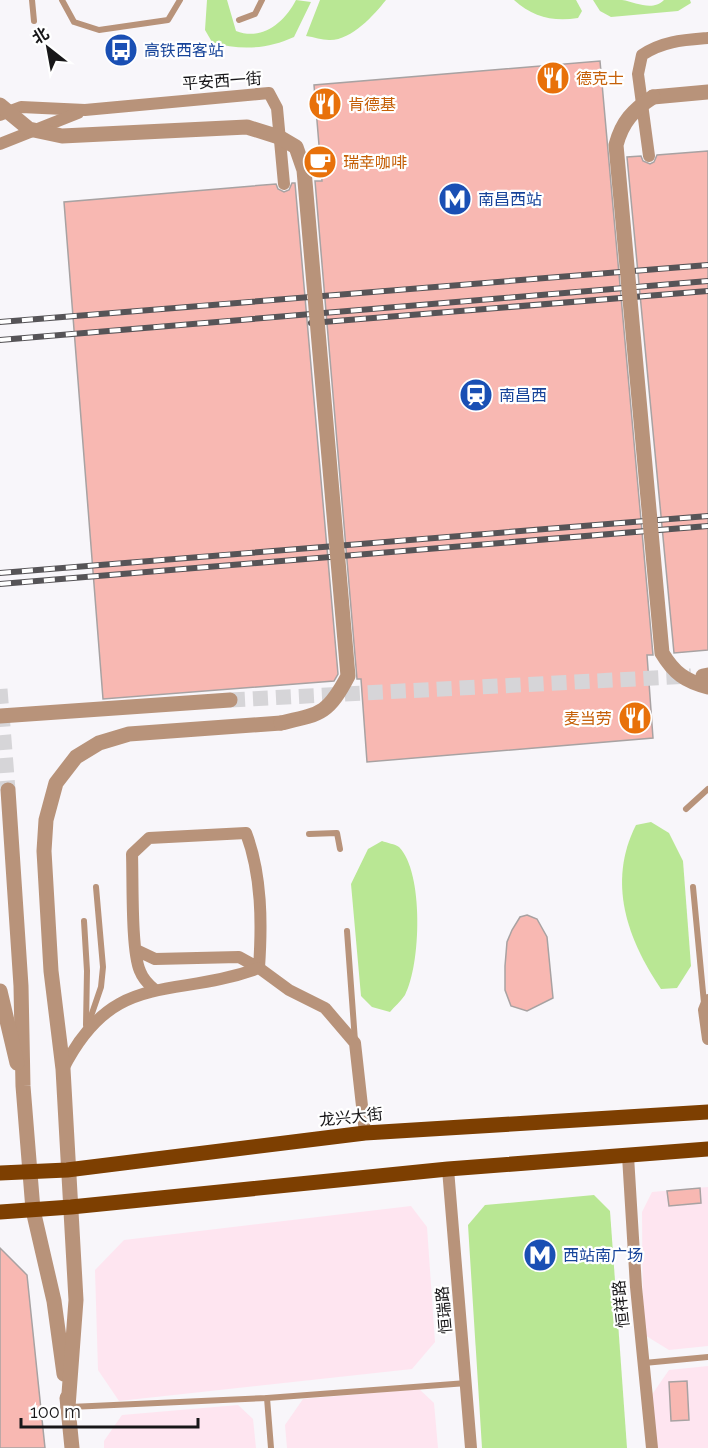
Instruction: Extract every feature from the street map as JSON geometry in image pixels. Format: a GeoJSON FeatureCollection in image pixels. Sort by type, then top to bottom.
{"type":"FeatureCollection","features":[{"type":"Feature","properties":{"kind":"main road","name":"龙兴大街"},"geometry":{"type":"LineString","coordinates":[[0,1173],[67,1170],[365,1133],[708,1112]]}},
{"type":"Feature","properties":{"kind":"main road"},"geometry":{"type":"LineString","coordinates":[[0,1212],[71,1207],[448,1169],[708,1149]]}},
{"type":"Feature","properties":{"kind":"street"},"geometry":{"type":"LineString","coordinates":[[649,156],[638,74],[642,55],[655,46],[677,40],[708,38]]}},
{"type":"Feature","properties":{"kind":"street"},"geometry":{"type":"LineString","coordinates":[[706,679],[690,682],[674,672],[662,653],[616,144],[620,129],[634,109],[652,97],[708,92]]}},
{"type":"Feature","properties":{"kind":"street","name":"平安西一街"},"geometry":{"type":"LineString","coordinates":[[85,110],[269,93],[278,108],[284,184]]}},
{"type":"Feature","properties":{"kind":"street"},"geometry":{"type":"LineString","coordinates":[[0,105],[29,129],[62,136],[247,127],[279,136],[296,147],[304,170],[348,676],[337,696],[319,714],[281,723],[129,734],[99,743],[75,756],[57,783],[46,820],[44,850],[51,971],[63,1069],[76,1300],[68,1407]]}},
{"type":"Feature","properties":{"kind":"street"},"geometry":{"type":"LineString","coordinates":[[0,115],[21,107],[85,110]]}},
{"type":"Feature","properties":{"kind":"street"},"geometry":{"type":"LineString","coordinates":[[0,144],[85,110]]}},
{"type":"Feature","properties":{"kind":"street"},"geometry":{"type":"LineString","coordinates":[[0,716],[230,700]]}},
{"type":"Feature","properties":{"kind":"street"},"geometry":{"type":"LineString","coordinates":[[8,790],[21,986],[23,1086],[29,1171],[33,1210],[54,1301],[72,1448]]}},
{"type":"Feature","properties":{"kind":"street"},"geometry":{"type":"LineString","coordinates":[[154,989],[144,981],[138,969],[132,854],[149,838],[246,832],[253,851],[262,926],[259,968]]}},
{"type":"Feature","properties":{"kind":"street"},"geometry":{"type":"LineString","coordinates":[[136,950],[155,959],[239,957],[259,968],[289,990],[325,1008],[355,1044],[365,1133]]}},
{"type":"Feature","properties":{"kind":"street"},"geometry":{"type":"LineString","coordinates":[[63,1069],[86,1032],[124,1000],[154,989],[230,979],[259,968]]}},
{"type":"Feature","properties":{"kind":"street"},"geometry":{"type":"LineString","coordinates":[[0,991],[23,1086]]}},
{"type":"Feature","properties":{"kind":"street"},"geometry":{"type":"LineString","coordinates":[[706,1005],[708,1039]]}},
{"type":"Feature","properties":{"kind":"street","name":"恒祥路"},"geometry":{"type":"LineString","coordinates":[[627,1156],[636,1287],[652,1448]]}},
{"type":"Feature","properties":{"kind":"street","name":"恒瑞路"},"geometry":{"type":"LineString","coordinates":[[448,1169],[468,1383],[471,1448]]}},
{"type":"Feature","properties":{"kind":"lane"},"geometry":{"type":"LineString","coordinates":[[32,0],[34,21]]}},
{"type":"Feature","properties":{"kind":"lane"},"geometry":{"type":"LineString","coordinates":[[62,0],[74,22],[99,30],[168,20],[180,0]]}},
{"type":"Feature","properties":{"kind":"lane"},"geometry":{"type":"LineString","coordinates":[[239,20],[255,14],[262,0]]}},
{"type":"Feature","properties":{"kind":"lane"},"geometry":{"type":"LineString","coordinates":[[686,809],[708,789]]}},
{"type":"Feature","properties":{"kind":"lane"},"geometry":{"type":"LineString","coordinates":[[309,834],[337,833],[340,849]]}},
{"type":"Feature","properties":{"kind":"lane"},"geometry":{"type":"LineString","coordinates":[[693,886],[706,1005]]}},
{"type":"Feature","properties":{"kind":"lane"},"geometry":{"type":"LineString","coordinates":[[86,1032],[101,987],[103,967],[96,887]]}},
{"type":"Feature","properties":{"kind":"lane"},"geometry":{"type":"LineString","coordinates":[[84,921],[87,971],[86,1032]]}},
{"type":"Feature","properties":{"kind":"lane"},"geometry":{"type":"LineString","coordinates":[[347,931],[355,1044]]}},
{"type":"Feature","properties":{"kind":"lane"},"geometry":{"type":"LineString","coordinates":[[644,1363],[708,1357]]}},
{"type":"Feature","properties":{"kind":"lane"},"geometry":{"type":"LineString","coordinates":[[68,1407],[267,1398],[468,1383]]}},
{"type":"Feature","properties":{"kind":"lane"},"geometry":{"type":"LineString","coordinates":[[267,1398],[271,1448]]}},
{"type":"Feature","properties":{"kind":"shaded area"},"geometry":{"type":"Polygon","coordinates":[[[708,1187],[708,1346],[669,1350],[643,1334],[642,1212],[652,1192],[708,1187]]]}},
{"type":"Feature","properties":{"kind":"shaded area"},"geometry":{"type":"Polygon","coordinates":[[[411,1206],[427,1227],[435,1342],[412,1369],[119,1401],[98,1370],[95,1270],[124,1240],[411,1206]]]}},
{"type":"Feature","properties":{"kind":"shaded area"},"geometry":{"type":"Polygon","coordinates":[[[708,1366],[708,1448],[655,1448],[651,1396],[669,1370],[708,1366]]]}},
{"type":"Feature","properties":{"kind":"shaded area"},"geometry":{"type":"Polygon","coordinates":[[[419,1389],[434,1403],[438,1448],[287,1448],[285,1425],[303,1399],[419,1389]]]}},
{"type":"Feature","properties":{"kind":"shaded area"},"geometry":{"type":"Polygon","coordinates":[[[238,1405],[253,1419],[256,1448],[104,1448],[104,1441],[122,1415],[238,1405]]]}},
{"type":"Feature","properties":{"kind":"green space"},"geometry":{"type":"Polygon","coordinates":[[[207,0],[227,0],[236,31],[255,34],[279,23],[296,0],[311,2],[294,37],[274,44],[243,48],[212,42],[205,30],[207,0]]]}},
{"type":"Feature","properties":{"kind":"green space"},"geometry":{"type":"Polygon","coordinates":[[[320,0],[386,0],[354,32],[337,39],[324,40],[306,36],[320,0]]]}},
{"type":"Feature","properties":{"kind":"green space"},"geometry":{"type":"Polygon","coordinates":[[[514,0],[576,0],[582,11],[578,18],[552,19],[528,11],[514,0]]]}},
{"type":"Feature","properties":{"kind":"green space"},"geometry":{"type":"Polygon","coordinates":[[[593,0],[622,0],[649,6],[659,4],[664,0],[690,0],[691,3],[678,11],[611,17],[600,11],[593,0]]]}},
{"type":"Feature","properties":{"kind":"green space"},"geometry":{"type":"Polygon","coordinates":[[[651,822],[669,833],[683,861],[691,966],[677,988],[661,989],[639,950],[625,910],[622,889],[627,846],[636,825],[651,822]]]}},
{"type":"Feature","properties":{"kind":"green space"},"geometry":{"type":"Polygon","coordinates":[[[382,841],[399,847],[407,859],[413,876],[416,897],[417,942],[410,981],[405,995],[390,1012],[372,1007],[361,996],[351,884],[368,849],[382,841]]]}},
{"type":"Feature","properties":{"kind":"green space"},"geometry":{"type":"Polygon","coordinates":[[[594,1195],[610,1211],[627,1448],[482,1448],[468,1225],[485,1205],[594,1195]]]}},
{"type":"Feature","properties":{"kind":"building","name":"南昌西站"},"geometry":{"type":"Polygon","coordinates":[[[600,61],[653,655],[647,655],[653,738],[367,762],[361,679],[357,679],[315,181],[322,181],[314,85],[600,61]]]}},
{"type":"Feature","properties":{"kind":"building"},"geometry":{"type":"Polygon","coordinates":[[[708,151],[708,650],[674,653],[627,157],[641,156],[643,161],[650,164],[654,162],[657,155],[708,151]]]}},
{"type":"Feature","properties":{"kind":"building"},"geometry":{"type":"Polygon","coordinates":[[[292,183],[295,183],[338,674],[334,681],[103,699],[64,202],[276,184],[278,189],[284,192],[289,190],[292,183]]]}},
{"type":"Feature","properties":{"kind":"building"},"geometry":{"type":"Polygon","coordinates":[[[527,915],[537,919],[547,937],[553,998],[527,1011],[511,1006],[505,990],[505,966],[507,942],[512,930],[520,917],[527,915]]]}},
{"type":"Feature","properties":{"kind":"building"},"geometry":{"type":"Polygon","coordinates":[[[700,1188],[701,1203],[669,1206],[667,1191],[700,1188]]]}},
{"type":"Feature","properties":{"kind":"building"},"geometry":{"type":"Polygon","coordinates":[[[0,1248],[27,1275],[45,1448],[0,1448],[0,1248]]]}},
{"type":"Feature","properties":{"kind":"building"},"geometry":{"type":"Polygon","coordinates":[[[687,1381],[689,1420],[671,1421],[669,1382],[687,1381]]]}},
{"type":"Feature","properties":{"kind":"tunnel"},"geometry":{"type":"LineString","coordinates":[[230,700],[691,676]]}},
{"type":"Feature","properties":{"kind":"tunnel"},"geometry":{"type":"LineString","coordinates":[[0,689],[8,790]]}},
{"type":"Feature","properties":{"kind":"railway"},"geometry":{"type":"LineString","coordinates":[[0,322],[708,265]]}},
{"type":"Feature","properties":{"kind":"railway"},"geometry":{"type":"LineString","coordinates":[[0,340],[708,281]]}},
{"type":"Feature","properties":{"kind":"railway"},"geometry":{"type":"LineString","coordinates":[[311,323],[708,291]]}},
{"type":"Feature","properties":{"kind":"railway"},"geometry":{"type":"LineString","coordinates":[[0,573],[708,516]]}},
{"type":"Feature","properties":{"kind":"railway"},"geometry":{"type":"LineString","coordinates":[[0,584],[708,526]]}},
{"type":"Feature","properties":{"kind":"place","name":"高铁西客站"},"geometry":{"type":"Point","coordinates":[121,50]}},
{"type":"Feature","properties":{"kind":"place","name":"德克士"},"geometry":{"type":"Point","coordinates":[553,78]}},
{"type":"Feature","properties":{"kind":"place","name":"肯德基"},"geometry":{"type":"Point","coordinates":[325,104]}},
{"type":"Feature","properties":{"kind":"place","name":"瑞幸咖啡"},"geometry":{"type":"Point","coordinates":[320,162]}},
{"type":"Feature","properties":{"kind":"place","name":"南昌西站"},"geometry":{"type":"Point","coordinates":[455,199]}},
{"type":"Feature","properties":{"kind":"place","name":"南昌西"},"geometry":{"type":"Point","coordinates":[476,395]}},
{"type":"Feature","properties":{"kind":"place","name":"麦当劳"},"geometry":{"type":"Point","coordinates":[635,718]}},
{"type":"Feature","properties":{"kind":"place","name":"西站南广场"},"geometry":{"type":"Point","coordinates":[540,1255]}}]}
